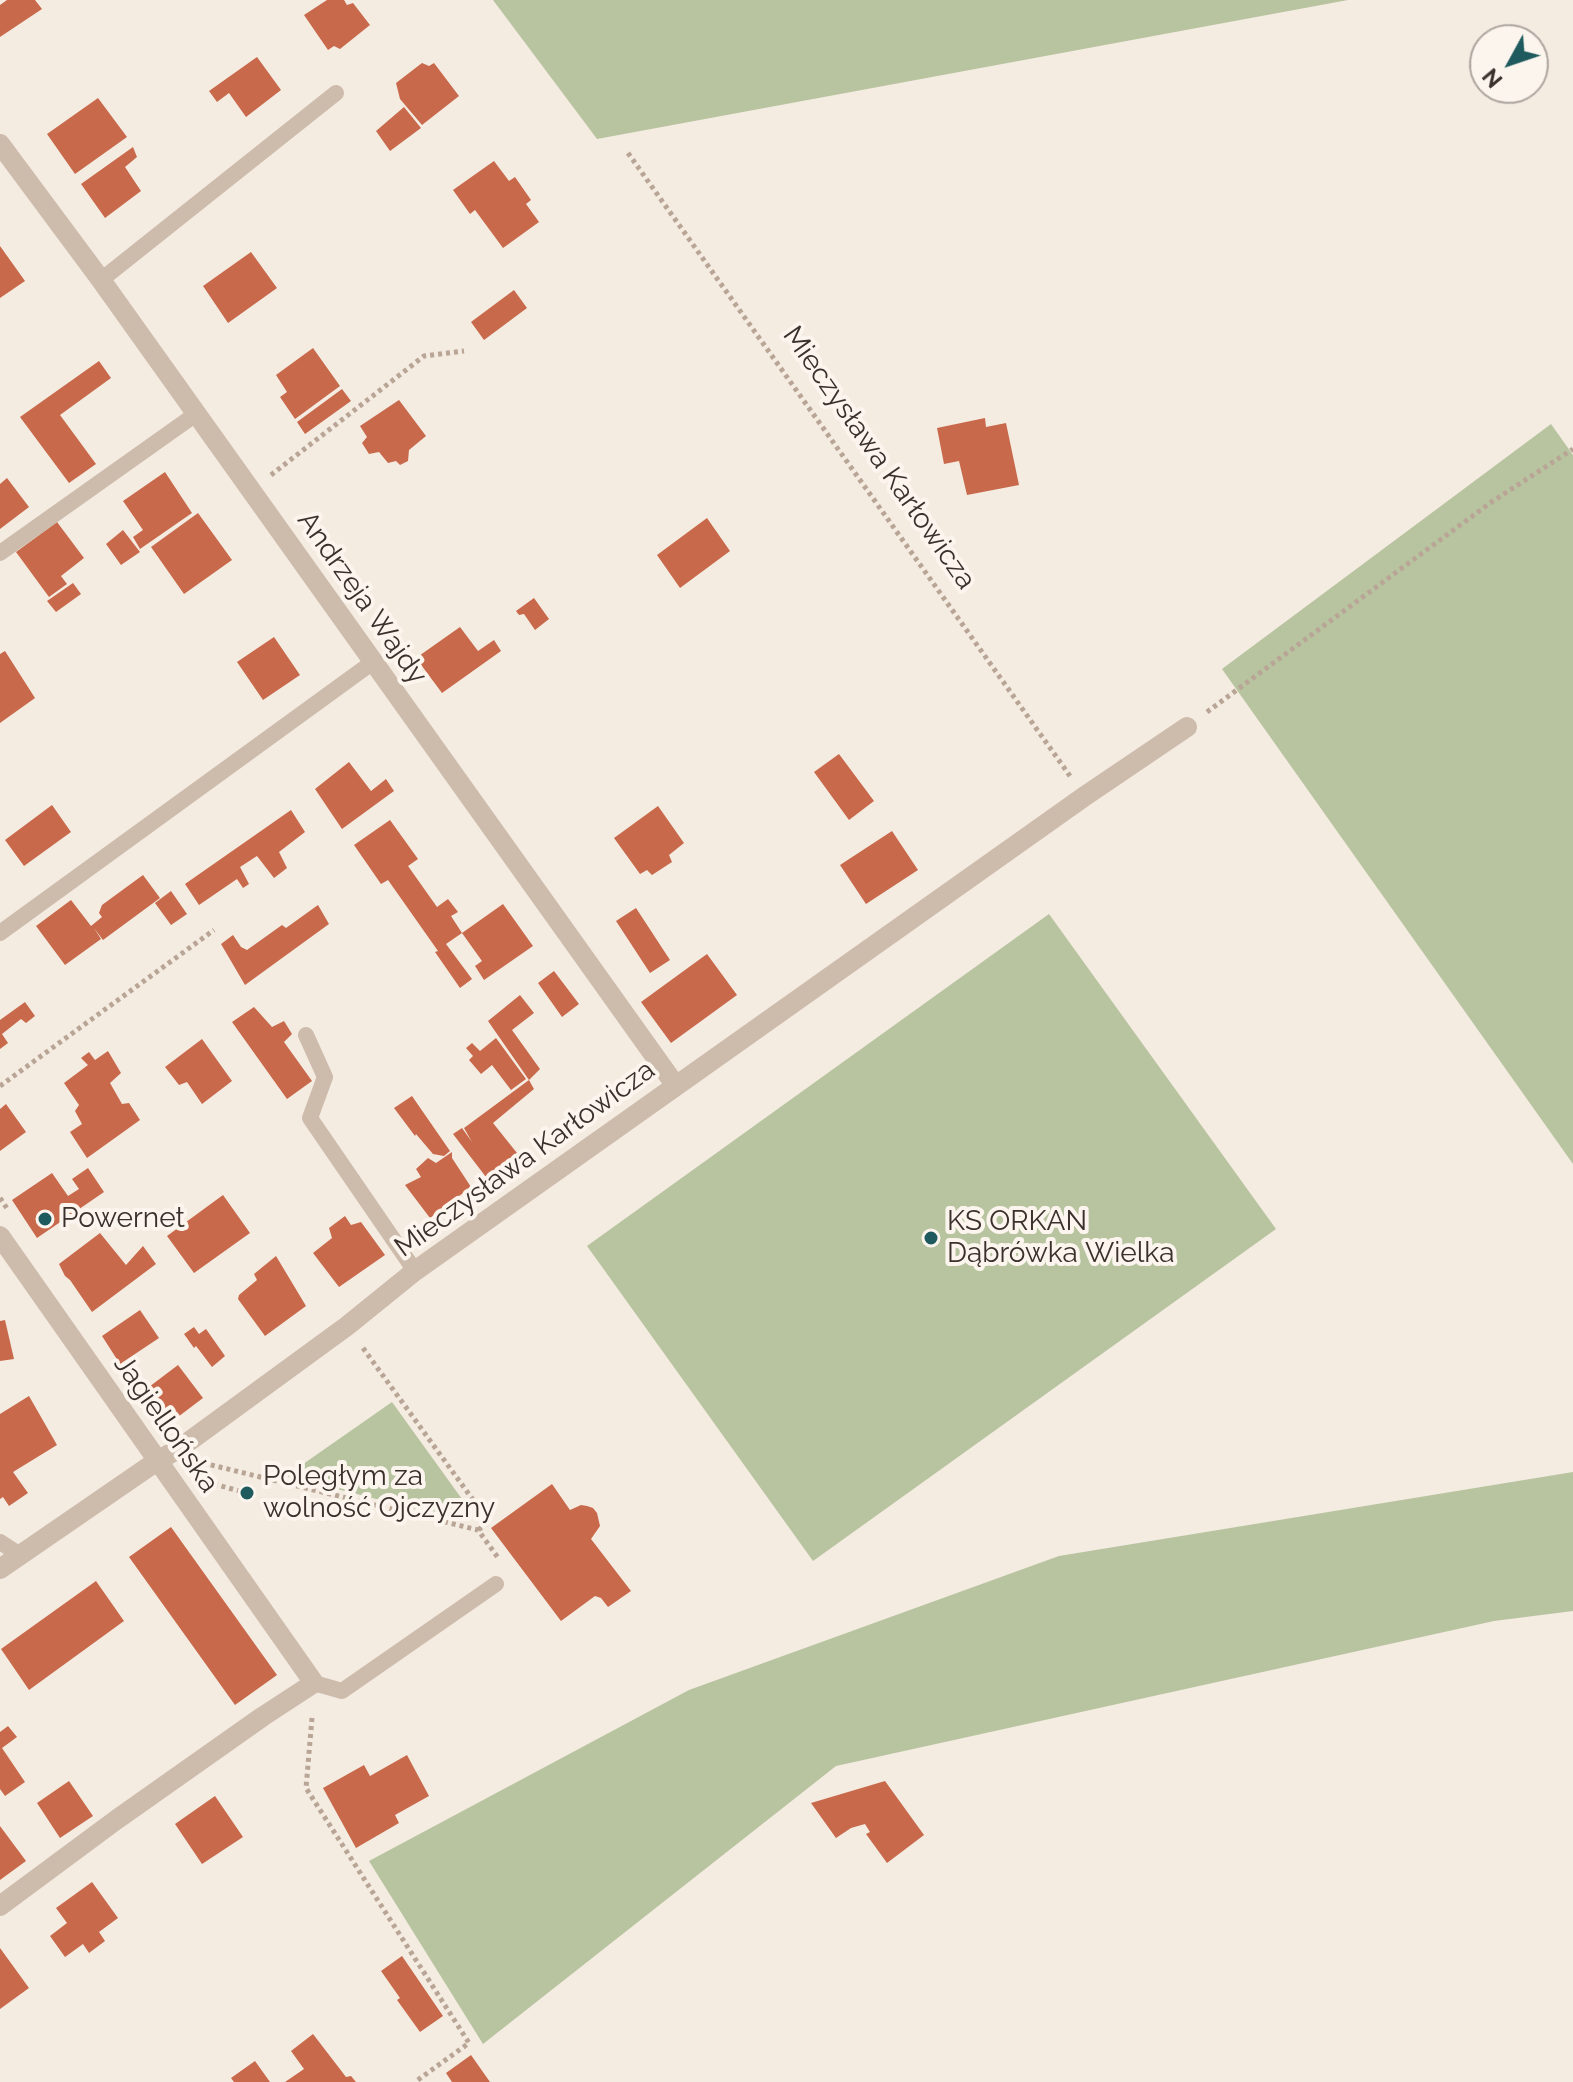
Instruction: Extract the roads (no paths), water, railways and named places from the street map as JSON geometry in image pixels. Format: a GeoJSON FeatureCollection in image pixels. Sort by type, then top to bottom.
{"type":"FeatureCollection","features":[{"type":"Feature","properties":{"kind":"street","name":"Andrzeja Wajdy"},"geometry":{"type":"LineString","coordinates":[[0,144],[101,280],[676,1086]]}},
{"type":"Feature","properties":{"kind":"street","name":"Mieczysława Karłowicza"},"geometry":{"type":"LineString","coordinates":[[0,1569],[180,1448],[347,1326],[415,1271],[1187,727]]}},
{"type":"Feature","properties":{"kind":"street","name":"Jagiellońska"},"geometry":{"type":"LineString","coordinates":[[0,1236],[314,1683]]}},
{"type":"Feature","properties":{"kind":"street"},"geometry":{"type":"LineString","coordinates":[[0,1906],[116,1820],[314,1683]]}},
{"type":"Feature","properties":{"kind":"lane"},"geometry":{"type":"LineString","coordinates":[[101,280],[336,93]]}},
{"type":"Feature","properties":{"kind":"lane"},"geometry":{"type":"LineString","coordinates":[[0,553],[196,414]]}},
{"type":"Feature","properties":{"kind":"lane"},"geometry":{"type":"LineString","coordinates":[[0,933],[373,662]]}},
{"type":"Feature","properties":{"kind":"lane"},"geometry":{"type":"LineString","coordinates":[[306,1035],[325,1077],[310,1118],[415,1271]]}},
{"type":"Feature","properties":{"kind":"lane"},"geometry":{"type":"LineString","coordinates":[[0,1542],[20,1555]]}},
{"type":"Feature","properties":{"kind":"lane"},"geometry":{"type":"LineString","coordinates":[[314,1683],[342,1691],[496,1584]]}},
{"type":"Feature","properties":{"kind":"place","name":"Powernet"},"geometry":{"type":"Point","coordinates":[45,1219]}},
{"type":"Feature","properties":{"kind":"place","name":"KS ORKAN Dąbrówka Wielka"},"geometry":{"type":"Point","coordinates":[931,1238]}},
{"type":"Feature","properties":{"kind":"place","name":"Poległym za wolność Ojczyzny"},"geometry":{"type":"Point","coordinates":[247,1493]}}]}
